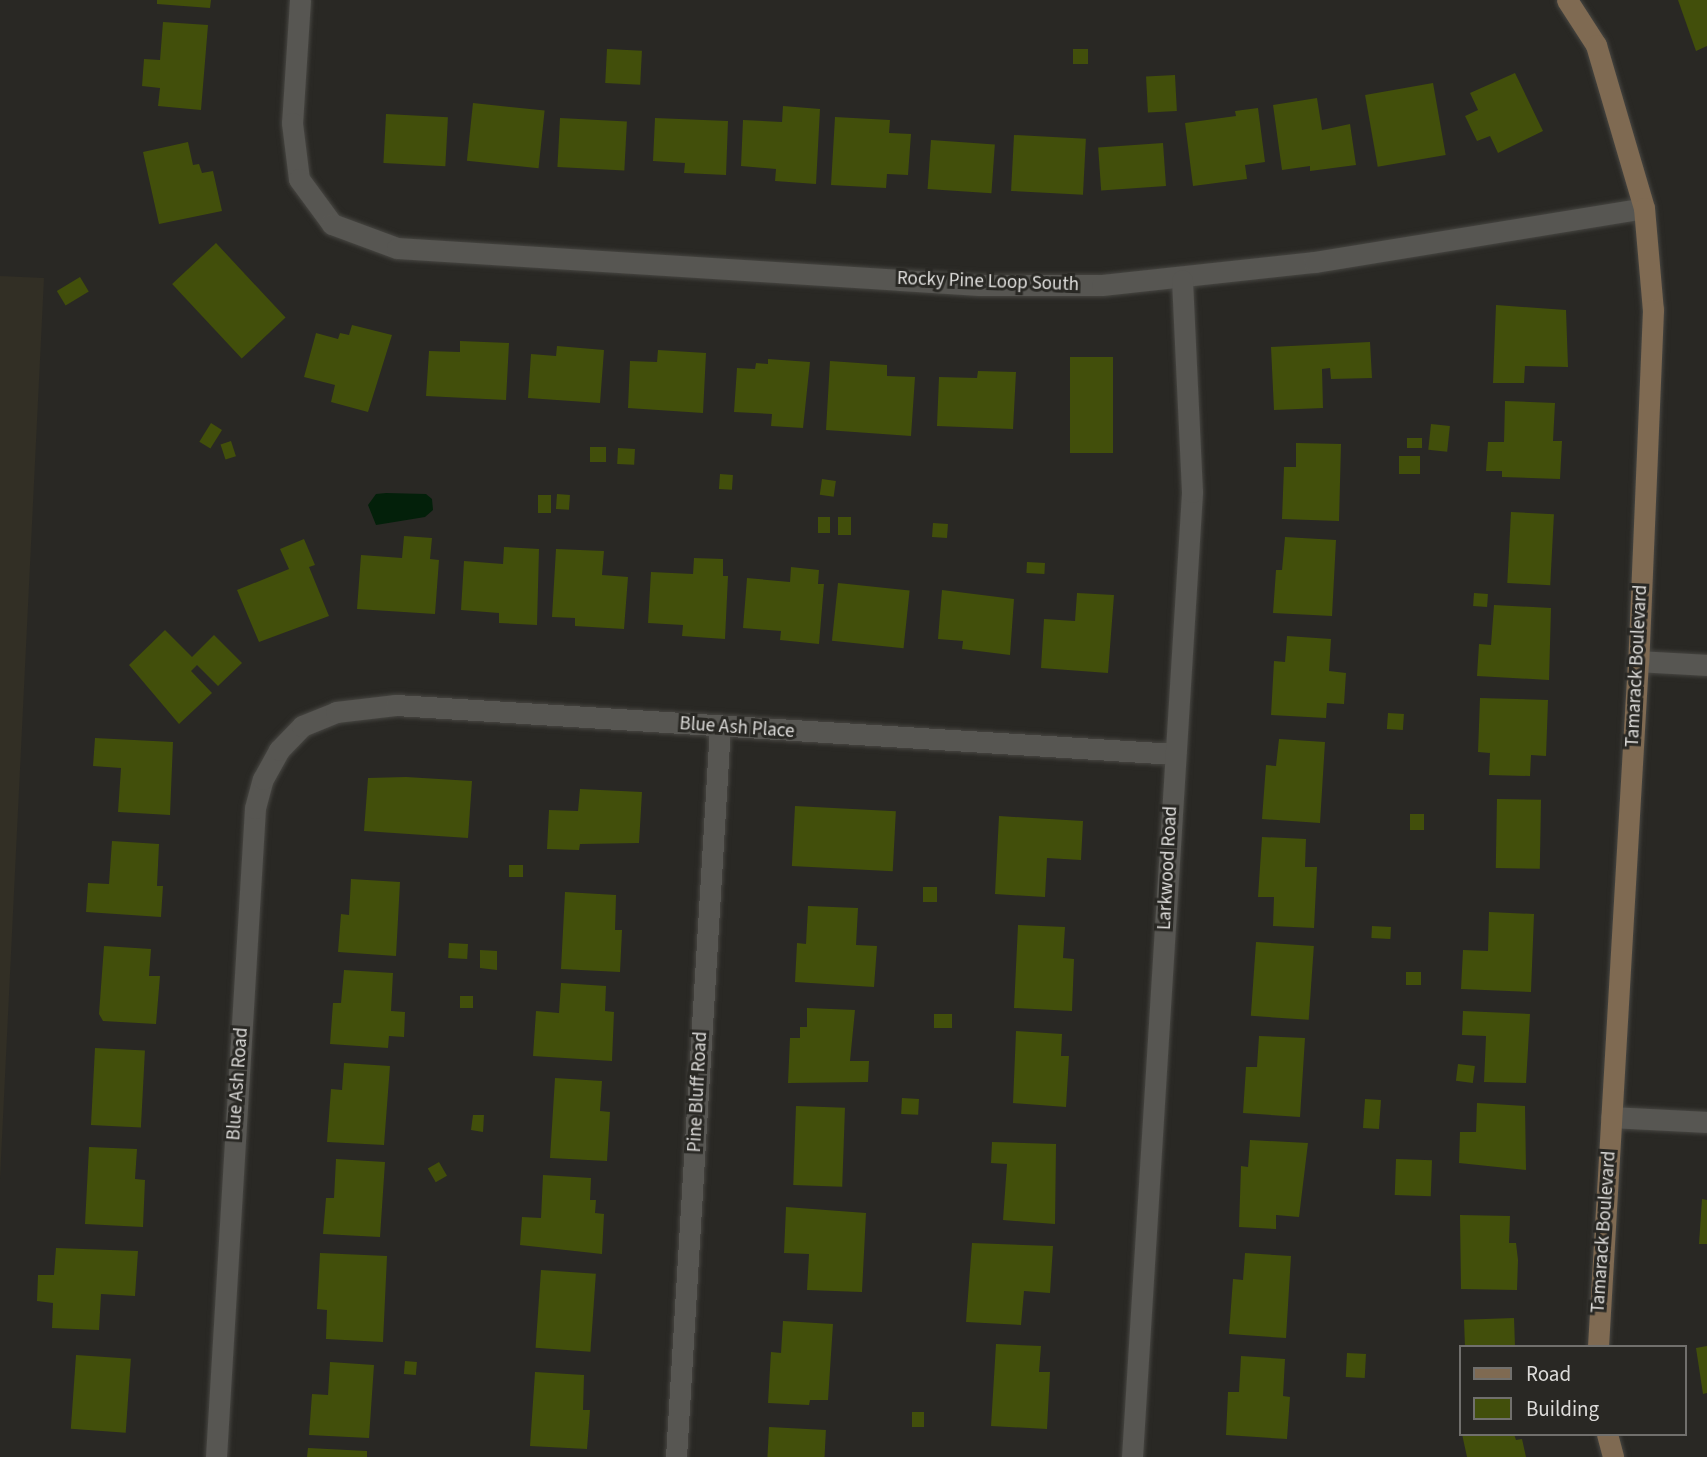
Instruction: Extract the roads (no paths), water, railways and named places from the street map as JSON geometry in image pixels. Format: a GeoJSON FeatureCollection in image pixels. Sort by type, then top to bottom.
{"type":"FeatureCollection","features":[{"type":"Feature","properties":{"kind":"street","name":"Rocky Pine Loop South"},"geometry":{"type":"LineString","coordinates":[[299,0],[292,123],[299,178],[332,224],[397,248],[979,285],[1182,280],[1644,208]]}},
{"type":"Feature","properties":{"kind":"street","name":"Tamarack Boulevard"},"geometry":{"type":"LineString","coordinates":[[1567,0],[1596,45],[1644,208],[1653,310],[1638,662],[1598,1345]]}},
{"type":"Feature","properties":{"kind":"street","name":"Larkwood Road"},"geometry":{"type":"LineString","coordinates":[[1132,1457],[1192,492],[1182,280]]}},
{"type":"Feature","properties":{"kind":"street"},"geometry":{"type":"LineString","coordinates":[[1638,662],[1707,665]]}},
{"type":"Feature","properties":{"kind":"street","name":"Blue Ash Place"},"geometry":{"type":"LineString","coordinates":[[302,726],[336,712],[396,705],[1175,754]]}},
{"type":"Feature","properties":{"kind":"street","name":"Blue Ash Road"},"geometry":{"type":"LineString","coordinates":[[216,1457],[255,808],[262,779],[279,750],[302,726]]}},
{"type":"Feature","properties":{"kind":"street","name":"Pine Bluff Road"},"geometry":{"type":"LineString","coordinates":[[676,1457],[720,727]]}},
{"type":"Feature","properties":{"kind":"street"},"geometry":{"type":"LineString","coordinates":[[1611,1117],[1707,1122]]}},
{"type":"Feature","properties":{"kind":"street"},"geometry":{"type":"LineString","coordinates":[[1608,1436],[1613,1457]]}}]}
